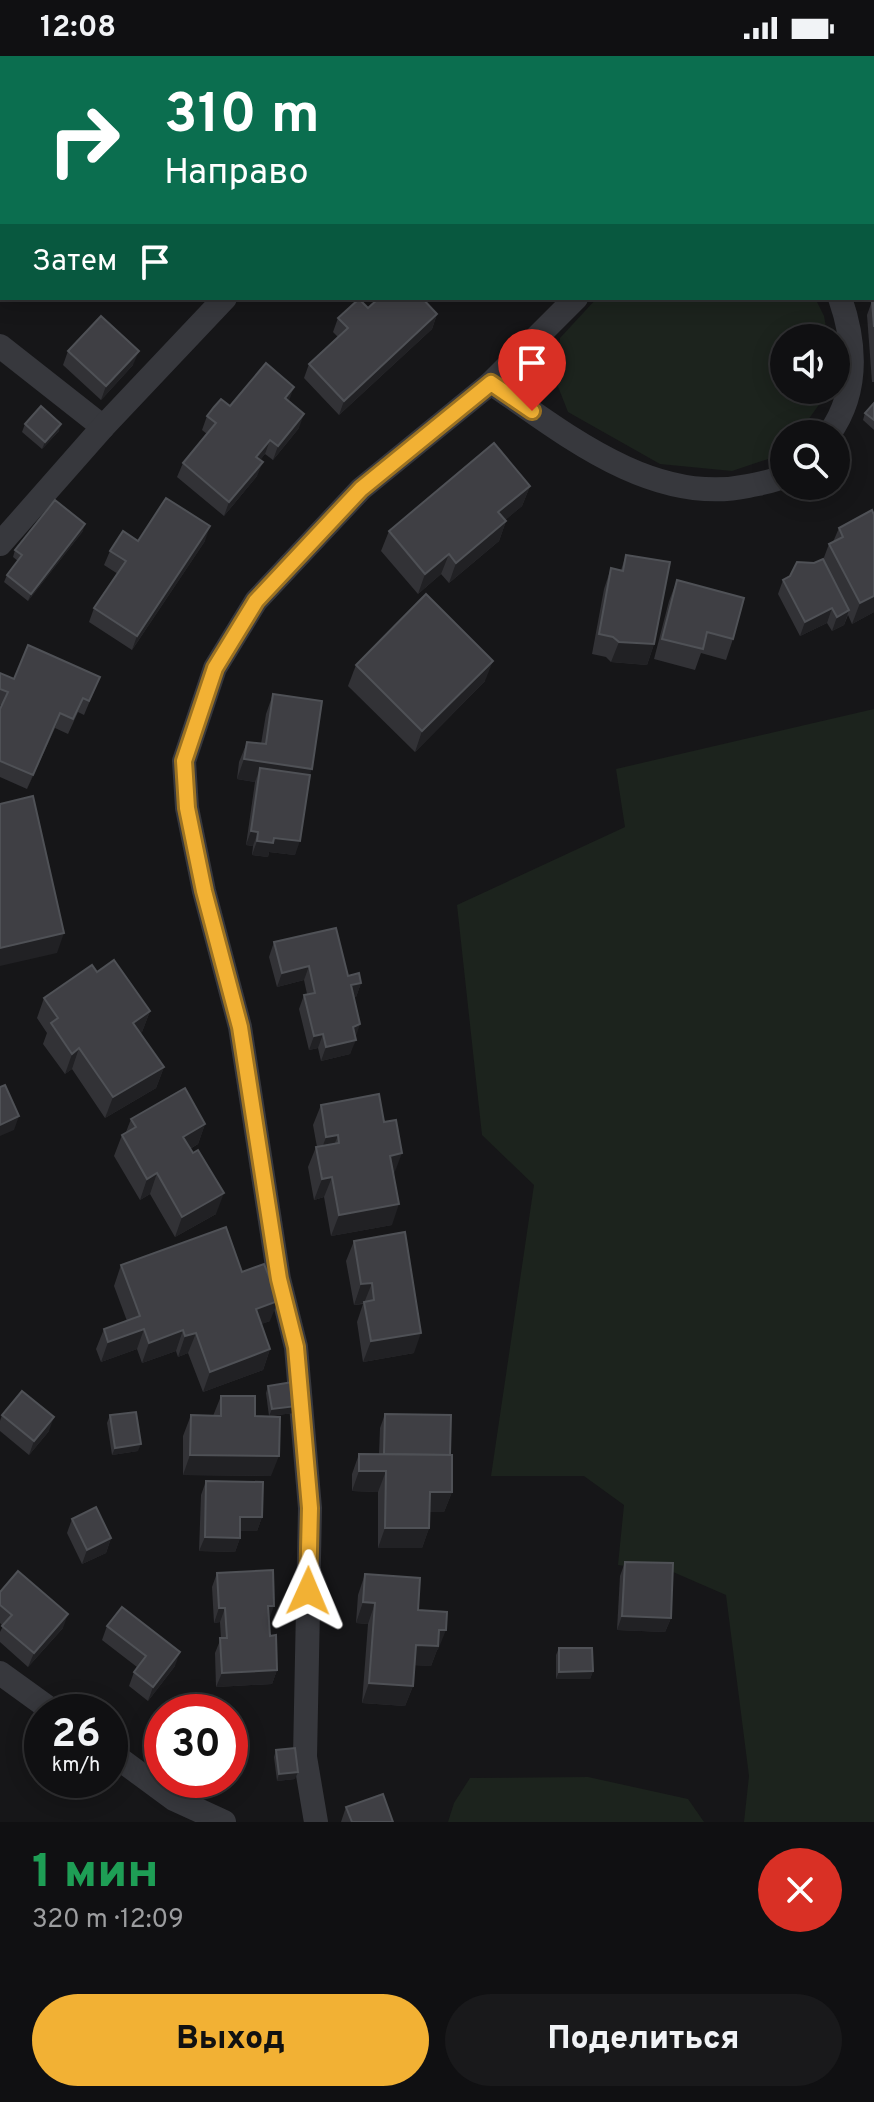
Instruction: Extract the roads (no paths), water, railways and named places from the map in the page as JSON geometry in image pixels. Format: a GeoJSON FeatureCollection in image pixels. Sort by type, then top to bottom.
{"type":"FeatureCollection","features":[{"type":"Feature","properties":{"kind":"street"},"geometry":{"type":"LineString","coordinates":[[0,544],[103,427],[223,300]]}},
{"type":"Feature","properties":{"kind":"street"},"geometry":{"type":"LineString","coordinates":[[316,1822],[305,1757],[310,1508],[300,1377],[279,1279],[240,1027],[204,891],[187,808],[184,761],[215,668],[256,601],[361,489],[491,383],[574,300]]}},
{"type":"Feature","properties":{"kind":"street"},"geometry":{"type":"LineString","coordinates":[[839,420],[853,375],[852,341],[841,300]]}},
{"type":"Feature","properties":{"kind":"street"},"geometry":{"type":"LineString","coordinates":[[0,346],[103,427]]}},
{"type":"Feature","properties":{"kind":"street"},"geometry":{"type":"LineString","coordinates":[[491,383],[552,425],[643,476],[690,490],[733,489],[770,480]]}},
{"type":"Feature","properties":{"kind":"street"},"geometry":{"type":"LineString","coordinates":[[0,1673],[29,1694]]}},
{"type":"Feature","properties":{"kind":"street"},"geometry":{"type":"LineString","coordinates":[[128,1765],[174,1799],[224,1822]]}}]}
